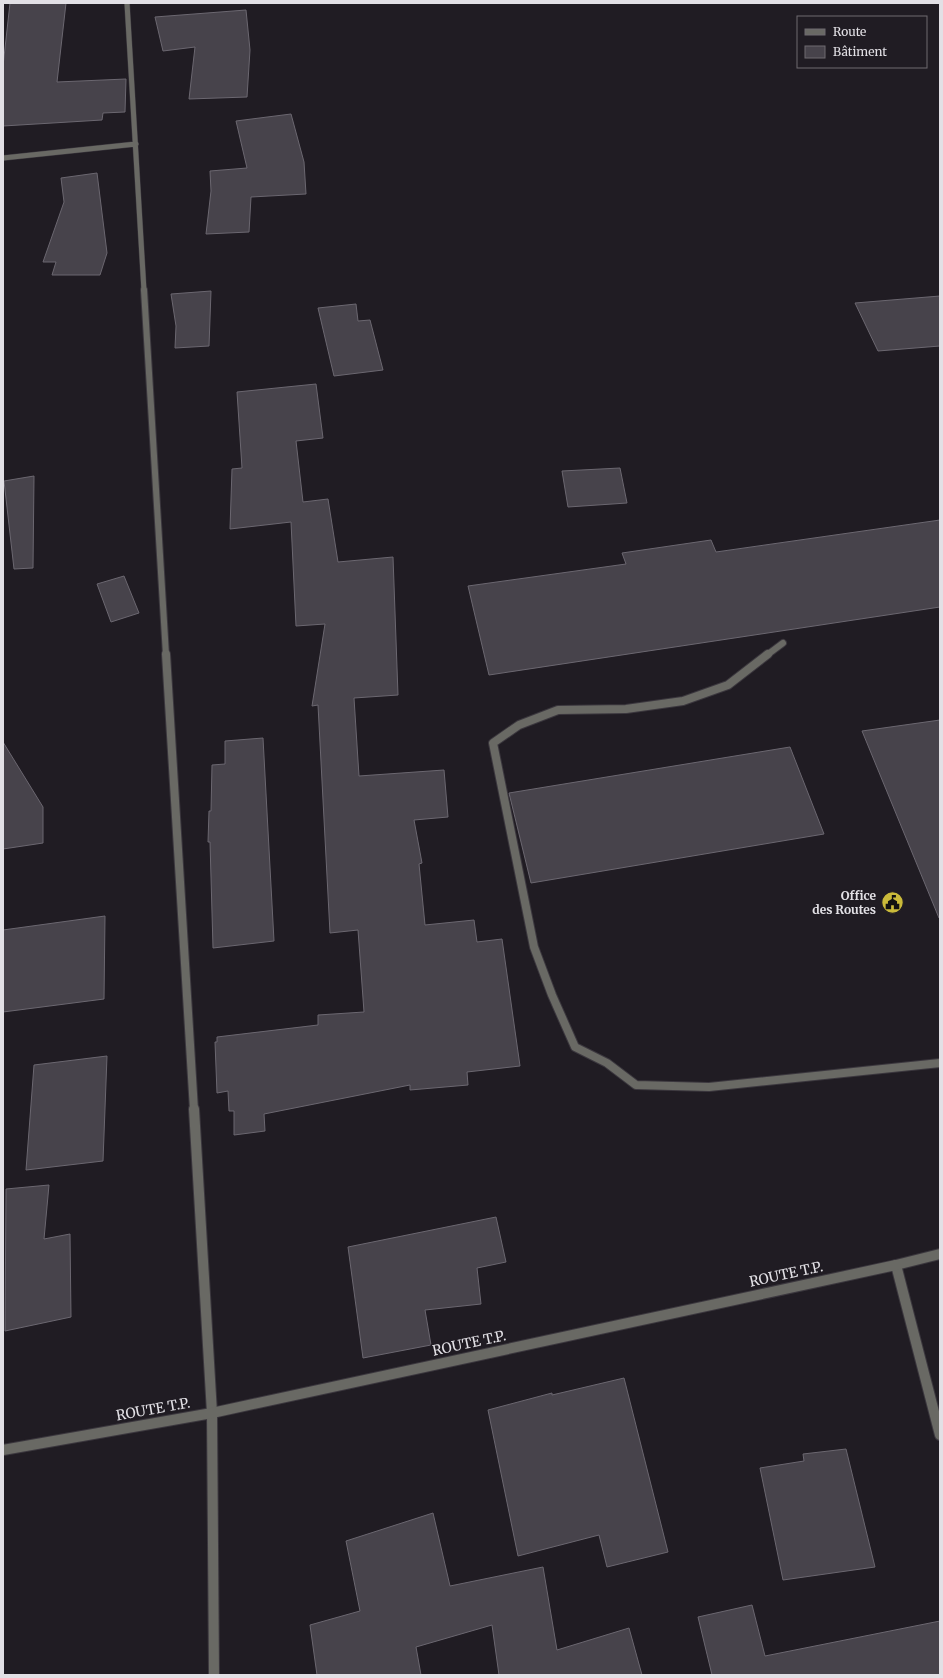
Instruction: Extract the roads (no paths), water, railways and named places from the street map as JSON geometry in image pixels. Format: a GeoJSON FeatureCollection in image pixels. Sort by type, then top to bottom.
{"type":"FeatureCollection","features":[{"type":"Feature","properties":{"kind":"street"},"geometry":{"type":"LineString","coordinates":[[127,3],[212,1413],[214,1675]]}},
{"type":"Feature","properties":{"kind":"street"},"geometry":{"type":"LineString","coordinates":[[3,158],[136,144]]}},
{"type":"Feature","properties":{"kind":"street"},"geometry":{"type":"LineString","coordinates":[[783,643],[728,685],[683,701],[626,709],[558,710],[519,725],[493,743],[534,947],[552,995],[575,1047],[606,1063],[636,1085],[709,1087],[940,1063]]}},
{"type":"Feature","properties":{"kind":"street","name":"ROUTE T.P."},"geometry":{"type":"LineString","coordinates":[[3,1450],[212,1413],[896,1265],[940,1254]]}},
{"type":"Feature","properties":{"kind":"street"},"geometry":{"type":"LineString","coordinates":[[896,1265],[940,1435]]}},
{"type":"Feature","properties":{"kind":"place","name":"Office des Routes"},"geometry":{"type":"Point","coordinates":[892,902]}}]}
